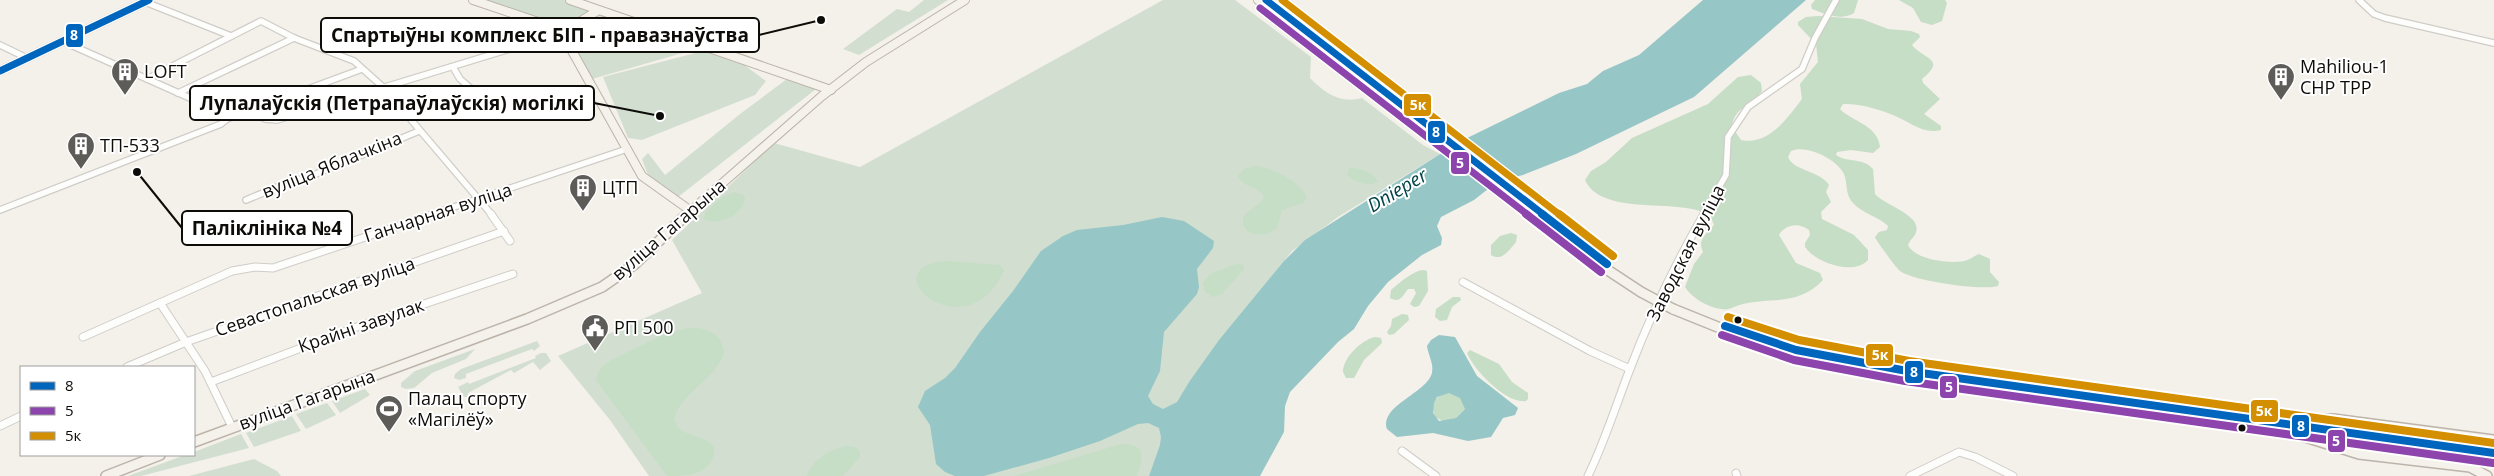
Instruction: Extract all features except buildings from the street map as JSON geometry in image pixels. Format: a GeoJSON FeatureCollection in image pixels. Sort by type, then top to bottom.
{"type":"FeatureCollection","features":[{"type":"Feature","properties":{"kind":"main road"},"geometry":{"type":"LineString","coordinates":[[473,0],[520,15],[562,33],[642,176],[691,211]]}},
{"type":"Feature","properties":{"kind":"main road"},"geometry":{"type":"LineString","coordinates":[[570,0],[597,11],[830,90]]}},
{"type":"Feature","properties":{"kind":"main road","name":"вуліца Гагарына"},"geometry":{"type":"LineString","coordinates":[[195,442],[572,302],[602,287],[624,272],[830,90],[866,62],[965,0]]}},
{"type":"Feature","properties":{"kind":"main road"},"geometry":{"type":"LineString","coordinates":[[1258,0],[1374,87]]}},
{"type":"Feature","properties":{"kind":"main road"},"geometry":{"type":"LineString","coordinates":[[1266,0],[1544,220],[1643,290],[1722,331],[1776,349],[1841,364],[2281,426],[2494,459]]}},
{"type":"Feature","properties":{"kind":"main road"},"geometry":{"type":"LineString","coordinates":[[0,71],[147,1]]}},
{"type":"Feature","properties":{"kind":"main road"},"geometry":{"type":"LineString","coordinates":[[562,33],[597,11]]}},
{"type":"Feature","properties":{"kind":"main road"},"geometry":{"type":"LineString","coordinates":[[2281,426],[2342,420],[2494,440]]}},
{"type":"Feature","properties":{"kind":"main road"},"geometry":{"type":"LineString","coordinates":[[2281,426],[2494,453]]}},
{"type":"Feature","properties":{"kind":"main road"},"geometry":{"type":"LineString","coordinates":[[2281,426],[2359,454],[2470,467],[2487,476]]}},
{"type":"Feature","properties":{"kind":"main road"},"geometry":{"type":"LineString","coordinates":[[106,476],[157,456]]}},
{"type":"Feature","properties":{"kind":"street","name":"Заводская вуліца"},"geometry":{"type":"LineString","coordinates":[[1588,476],[1603,446],[1630,369],[1667,286],[1714,192],[1726,176],[1728,138],[1748,107],[1784,84],[1802,69],[1815,38],[1836,0]]}},
{"type":"Feature","properties":{"kind":"street"},"geometry":{"type":"LineString","coordinates":[[2359,0],[2374,14],[2385,18],[2494,43]]}},
{"type":"Feature","properties":{"kind":"street"},"geometry":{"type":"LineString","coordinates":[[147,1],[231,36]]}},
{"type":"Feature","properties":{"kind":"street"},"geometry":{"type":"LineString","coordinates":[[147,79],[261,21],[294,38],[354,61],[384,88],[419,131],[480,199],[510,241]]}},
{"type":"Feature","properties":{"kind":"street"},"geometry":{"type":"LineString","coordinates":[[254,113],[266,119],[277,120],[562,33]]}},
{"type":"Feature","properties":{"kind":"street"},"geometry":{"type":"LineString","coordinates":[[178,93],[294,38]]}},
{"type":"Feature","properties":{"kind":"street"},"geometry":{"type":"LineString","coordinates":[[62,42],[210,107],[226,119]]}},
{"type":"Feature","properties":{"kind":"street"},"geometry":{"type":"LineString","coordinates":[[0,45],[27,58]]}},
{"type":"Feature","properties":{"kind":"street"},"geometry":{"type":"LineString","coordinates":[[453,67],[460,79],[474,91]]}},
{"type":"Feature","properties":{"kind":"street"},"geometry":{"type":"LineString","coordinates":[[0,210],[195,134],[226,119],[362,69]]}},
{"type":"Feature","properties":{"kind":"street","name":"вуліца Яблачкіна"},"geometry":{"type":"LineString","coordinates":[[246,200],[294,180],[304,179],[419,131]]}},
{"type":"Feature","properties":{"kind":"street","name":"Ганчарная вуліца"},"geometry":{"type":"LineString","coordinates":[[82,336],[232,272],[255,267],[273,268],[626,149]]}},
{"type":"Feature","properties":{"kind":"street","name":"Севастопальская вуліца"},"geometry":{"type":"LineString","coordinates":[[130,366],[186,342],[504,231]]}},
{"type":"Feature","properties":{"kind":"street","name":"Крайні завулак"},"geometry":{"type":"LineString","coordinates":[[211,382],[362,325],[513,274]]}},
{"type":"Feature","properties":{"kind":"street"},"geometry":{"type":"LineString","coordinates":[[1463,282],[1590,351],[1630,369]]}},
{"type":"Feature","properties":{"kind":"street"},"geometry":{"type":"LineString","coordinates":[[160,302],[211,382],[232,427]]}},
{"type":"Feature","properties":{"kind":"street"},"geometry":{"type":"LineString","coordinates":[[0,426],[20,416]]}},
{"type":"Feature","properties":{"kind":"street"},"geometry":{"type":"LineString","coordinates":[[1402,451],[1436,476]]}},
{"type":"Feature","properties":{"kind":"street"},"geometry":{"type":"LineString","coordinates":[[1910,476],[1959,452],[1975,456],[2013,476]]}},
{"type":"Feature","properties":{"kind":"green space"},"geometry":{"type":"Polygon","coordinates":[[[481,0],[564,0],[588,8],[590,11],[564,26],[481,0]]]}},
{"type":"Feature","properties":{"kind":"green space"},"geometry":{"type":"Polygon","coordinates":[[[924,0],[948,0],[859,55],[843,49],[897,9],[909,12],[924,0]]]}},
{"type":"Feature","properties":{"kind":"green space"},"geometry":{"type":"Polygon","coordinates":[[[1163,0],[1235,0],[1311,57],[1310,78],[1327,93],[1347,100],[1362,98],[1423,145],[1440,154],[1338,217],[1292,251],[1189,382],[1177,403],[1149,476],[649,476],[610,420],[558,356],[702,293],[672,240],[774,143],[860,167],[1163,0]]]}},
{"type":"Feature","properties":{"kind":"green space"},"geometry":{"type":"Polygon","coordinates":[[[1815,0],[1858,0],[1854,13],[1838,17],[1812,9],[1811,5],[1815,0]]]}},
{"type":"Feature","properties":{"kind":"green space"},"geometry":{"type":"Polygon","coordinates":[[[1899,0],[1945,0],[1947,3],[1942,21],[1932,25],[1921,22],[1913,8],[1899,0]]]}},
{"type":"Feature","properties":{"kind":"green space"},"geometry":{"type":"Polygon","coordinates":[[[603,16],[661,36],[661,38],[700,48],[592,79],[569,35],[594,17],[603,16]]]}},
{"type":"Feature","properties":{"kind":"green space"},"geometry":{"type":"Polygon","coordinates":[[[1806,17],[1862,19],[1888,29],[1911,31],[1919,34],[1920,37],[1912,45],[1933,63],[1933,67],[1922,79],[1923,83],[1940,99],[1924,114],[1941,126],[1941,130],[1928,131],[1881,111],[1862,105],[1843,104],[1840,109],[1871,130],[1875,134],[1880,147],[1873,153],[1851,150],[1837,152],[1836,155],[1845,159],[1860,161],[1873,169],[1875,194],[1908,215],[1916,226],[1915,234],[1908,245],[1912,250],[1933,260],[1950,262],[1966,260],[1979,254],[1990,259],[1990,272],[1999,282],[1998,286],[1978,287],[1948,284],[1907,275],[1900,271],[1875,237],[1879,232],[1887,230],[1888,226],[1861,210],[1850,200],[1844,174],[1840,168],[1820,154],[1797,149],[1791,151],[1788,157],[1791,162],[1819,176],[1829,185],[1826,192],[1831,202],[1821,212],[1822,219],[1854,235],[1868,250],[1868,260],[1862,265],[1854,267],[1835,266],[1810,253],[1805,247],[1805,243],[1810,235],[1809,230],[1797,225],[1788,226],[1779,235],[1796,263],[1820,273],[1823,280],[1814,288],[1795,297],[1754,302],[1727,309],[1716,308],[1696,298],[1685,287],[1694,264],[1703,252],[1701,248],[1702,240],[1714,225],[1707,215],[1694,209],[1632,204],[1612,200],[1596,193],[1585,180],[1591,171],[1606,162],[1632,138],[1708,104],[1738,77],[1751,75],[1761,83],[1762,91],[1736,115],[1732,127],[1741,140],[1751,141],[1768,135],[1790,115],[1802,99],[1800,84],[1818,62],[1816,44],[1798,25],[1798,22],[1806,17]]]}},
{"type":"Feature","properties":{"kind":"green space"},"geometry":{"type":"Polygon","coordinates":[[[707,50],[743,64],[766,81],[755,95],[642,140],[628,138],[603,77],[707,50]]]}},
{"type":"Feature","properties":{"kind":"green space"},"geometry":{"type":"Polygon","coordinates":[[[787,79],[816,89],[678,197],[648,175],[642,159],[648,153],[665,175],[740,114],[787,79]]]}},
{"type":"Feature","properties":{"kind":"green space"},"geometry":{"type":"Polygon","coordinates":[[[1256,166],[1263,167],[1293,181],[1307,198],[1303,203],[1282,210],[1277,228],[1262,234],[1251,233],[1246,230],[1243,220],[1246,214],[1264,197],[1258,190],[1243,183],[1238,176],[1244,169],[1256,166]]]}},
{"type":"Feature","properties":{"kind":"green space"},"geometry":{"type":"Polygon","coordinates":[[[1350,168],[1367,172],[1374,176],[1378,182],[1366,184],[1354,180],[1347,175],[1350,168]]]}},
{"type":"Feature","properties":{"kind":"green space"},"geometry":{"type":"Polygon","coordinates":[[[734,192],[743,195],[745,199],[739,210],[729,218],[722,220],[710,221],[704,219],[705,213],[722,197],[734,192]]]}},
{"type":"Feature","properties":{"kind":"green space"},"geometry":{"type":"Polygon","coordinates":[[[1511,233],[1517,235],[1516,242],[1508,251],[1499,257],[1491,255],[1491,245],[1500,236],[1511,233]]]}},
{"type":"Feature","properties":{"kind":"green space"},"geometry":{"type":"Polygon","coordinates":[[[947,261],[1000,265],[1004,271],[987,295],[967,306],[948,306],[931,299],[920,289],[917,276],[925,266],[947,261]]]}},
{"type":"Feature","properties":{"kind":"green space"},"geometry":{"type":"Polygon","coordinates":[[[1236,264],[1244,265],[1244,269],[1222,294],[1213,297],[1205,292],[1203,283],[1210,274],[1236,264]]]}},
{"type":"Feature","properties":{"kind":"green space"},"geometry":{"type":"Polygon","coordinates":[[[1424,270],[1427,271],[1428,291],[1419,306],[1414,307],[1410,304],[1416,293],[1414,289],[1408,289],[1399,299],[1393,300],[1390,298],[1391,290],[1398,284],[1411,275],[1424,270]]]}},
{"type":"Feature","properties":{"kind":"green space"},"geometry":{"type":"Polygon","coordinates":[[[1453,297],[1460,297],[1461,300],[1452,307],[1447,320],[1440,321],[1435,317],[1436,309],[1453,297]]]}},
{"type":"Feature","properties":{"kind":"green space"},"geometry":{"type":"Polygon","coordinates":[[[1402,314],[1408,315],[1409,320],[1394,334],[1389,335],[1387,332],[1391,326],[1392,319],[1402,314]]]}},
{"type":"Feature","properties":{"kind":"green space"},"geometry":{"type":"Polygon","coordinates":[[[689,328],[712,332],[720,340],[724,352],[714,370],[678,409],[674,419],[681,430],[712,444],[714,455],[710,463],[701,471],[685,475],[667,476],[596,380],[601,368],[611,360],[667,333],[689,328]]]}},
{"type":"Feature","properties":{"kind":"green space"},"geometry":{"type":"Polygon","coordinates":[[[1375,337],[1381,338],[1382,343],[1364,360],[1354,378],[1346,378],[1343,372],[1349,356],[1364,342],[1375,337]]]}},
{"type":"Feature","properties":{"kind":"green space"},"geometry":{"type":"Polygon","coordinates":[[[537,341],[540,346],[534,351],[532,349],[466,374],[466,378],[459,380],[454,378],[455,374],[461,369],[537,341]]]}},
{"type":"Feature","properties":{"kind":"green space"},"geometry":{"type":"Polygon","coordinates":[[[475,349],[466,359],[432,373],[414,388],[406,389],[401,387],[401,383],[415,371],[475,349]]]}},
{"type":"Feature","properties":{"kind":"green space"},"geometry":{"type":"Polygon","coordinates":[[[1470,350],[1499,364],[1512,382],[1528,393],[1528,399],[1526,401],[1518,400],[1500,392],[1476,368],[1467,353],[1470,350]]]}},
{"type":"Feature","properties":{"kind":"green space"},"geometry":{"type":"Polygon","coordinates":[[[546,353],[551,361],[540,370],[533,362],[514,373],[511,370],[468,393],[469,397],[464,397],[458,387],[536,358],[535,356],[546,353]]]}},
{"type":"Feature","properties":{"kind":"green space"},"geometry":{"type":"Polygon","coordinates":[[[365,389],[370,395],[340,413],[332,401],[365,389]]]}},
{"type":"Feature","properties":{"kind":"green space"},"geometry":{"type":"Polygon","coordinates":[[[1445,393],[1459,396],[1465,409],[1456,418],[1443,421],[1435,417],[1433,406],[1436,399],[1445,393]]]}},
{"type":"Feature","properties":{"kind":"green space"},"geometry":{"type":"Polygon","coordinates":[[[327,403],[336,415],[306,429],[296,414],[327,403]]]}},
{"type":"Feature","properties":{"kind":"green space"},"geometry":{"type":"Polygon","coordinates":[[[292,416],[301,431],[254,447],[246,433],[292,416]]]}},
{"type":"Feature","properties":{"kind":"green space"},"geometry":{"type":"Polygon","coordinates":[[[241,434],[249,448],[141,476],[128,476],[182,456],[195,456],[195,452],[241,434]]]}},
{"type":"Feature","properties":{"kind":"green space"},"geometry":{"type":"Polygon","coordinates":[[[1121,444],[1135,446],[1141,453],[1142,458],[1137,476],[1014,476],[1121,444]]]}},
{"type":"Feature","properties":{"kind":"green space"},"geometry":{"type":"Polygon","coordinates":[[[846,446],[855,447],[860,451],[860,457],[843,476],[806,476],[822,456],[846,446]]]}},
{"type":"Feature","properties":{"kind":"green space"},"geometry":{"type":"Polygon","coordinates":[[[254,459],[277,471],[281,476],[189,476],[254,459]]]}},
{"type":"Feature","properties":{"kind":"water","name":"Dnieper"},"geometry":{"type":"Polygon","coordinates":[[[1703,0],[1806,0],[1694,97],[1576,154],[1523,175],[1506,179],[1488,189],[1474,200],[1441,217],[1437,226],[1442,238],[1441,245],[1422,255],[1388,282],[1368,306],[1354,329],[1338,342],[1290,392],[1285,406],[1284,432],[1260,476],[1149,476],[1161,437],[1159,428],[1148,423],[1138,424],[1100,441],[1049,458],[984,476],[955,476],[945,472],[936,464],[930,425],[918,407],[925,391],[945,378],[955,368],[1041,251],[1063,236],[1077,230],[1123,225],[1162,217],[1184,221],[1214,241],[1213,248],[1197,269],[1199,287],[1197,294],[1164,332],[1160,371],[1148,396],[1153,404],[1163,409],[1177,402],[1219,340],[1284,261],[1305,240],[1459,142],[1559,93],[1587,84],[1603,71],[1639,55],[1703,0]]]}},
{"type":"Feature","properties":{"kind":"water"},"geometry":{"type":"Polygon","coordinates":[[[1439,335],[1455,337],[1477,376],[1518,408],[1515,415],[1503,418],[1491,437],[1468,441],[1433,433],[1397,437],[1387,429],[1390,413],[1421,387],[1432,373],[1427,346],[1431,340],[1439,335]],[[1449,393],[1437,397],[1433,413],[1439,421],[1456,418],[1465,409],[1460,398],[1449,393]]]}},
{"type":"Feature","properties":{"kind":"pier"},"geometry":{"type":"Polygon","coordinates":[[[1456,141],[1508,181],[1494,188],[1444,149],[1456,141]]]}},
{"type":"Feature","properties":{"kind":"transit line","name":"8"},"geometry":{"type":"LineString","coordinates":[[0,71],[149,0]]}},
{"type":"Feature","properties":{"kind":"transit line","name":"8"},"geometry":{"type":"LineString","coordinates":[[1266,0],[1607,264]]}},
{"type":"Feature","properties":{"kind":"transit line","name":"5к"},"geometry":{"type":"LineString","coordinates":[[1282,0],[1613,256]]}},
{"type":"Feature","properties":{"kind":"transit line","name":"5"},"geometry":{"type":"LineString","coordinates":[[1260,8],[1601,272]]}},
{"type":"Feature","properties":{"kind":"transit line","name":"5к"},"geometry":{"type":"LineString","coordinates":[[1728,317],[1799,340],[1909,361],[2494,443]]}},
{"type":"Feature","properties":{"kind":"transit line","name":"8"},"geometry":{"type":"LineString","coordinates":[[1725,326],[1796,350],[1907,371],[2494,453]]}},
{"type":"Feature","properties":{"kind":"transit line","name":"5"},"geometry":{"type":"LineString","coordinates":[[1722,335],[1794,360],[1905,381],[2493,463]]}},
{"type":"Feature","properties":{"kind":"place","name":"Спартыўны комплекс БІП - правазнаўства"},"geometry":{"type":"Point","coordinates":[821,20]}},
{"type":"Feature","properties":{"kind":"place","name":"LOFT"},"geometry":{"type":"Point","coordinates":[125,96]}},
{"type":"Feature","properties":{"kind":"place","name":"Mahiliou-1 CHP TPP"},"geometry":{"type":"Point","coordinates":[2281,101]}},
{"type":"Feature","properties":{"kind":"place","name":"Лупалаўскія (Петрапаўлаўскія) могілкі"},"geometry":{"type":"Point","coordinates":[660,116]}},
{"type":"Feature","properties":{"kind":"place","name":"ТП-533"},"geometry":{"type":"Point","coordinates":[81,170]}},
{"type":"Feature","properties":{"kind":"place","name":"Паліклініка №4"},"geometry":{"type":"Point","coordinates":[137,172]}},
{"type":"Feature","properties":{"kind":"place","name":"ЦТП"},"geometry":{"type":"Point","coordinates":[583,212]}},
{"type":"Feature","properties":{"kind":"place","name":"РП 500"},"geometry":{"type":"Point","coordinates":[595,352]}},
{"type":"Feature","properties":{"kind":"place","name":"Палац спорту «Магілёў»"},"geometry":{"type":"Point","coordinates":[389,433]}}]}
